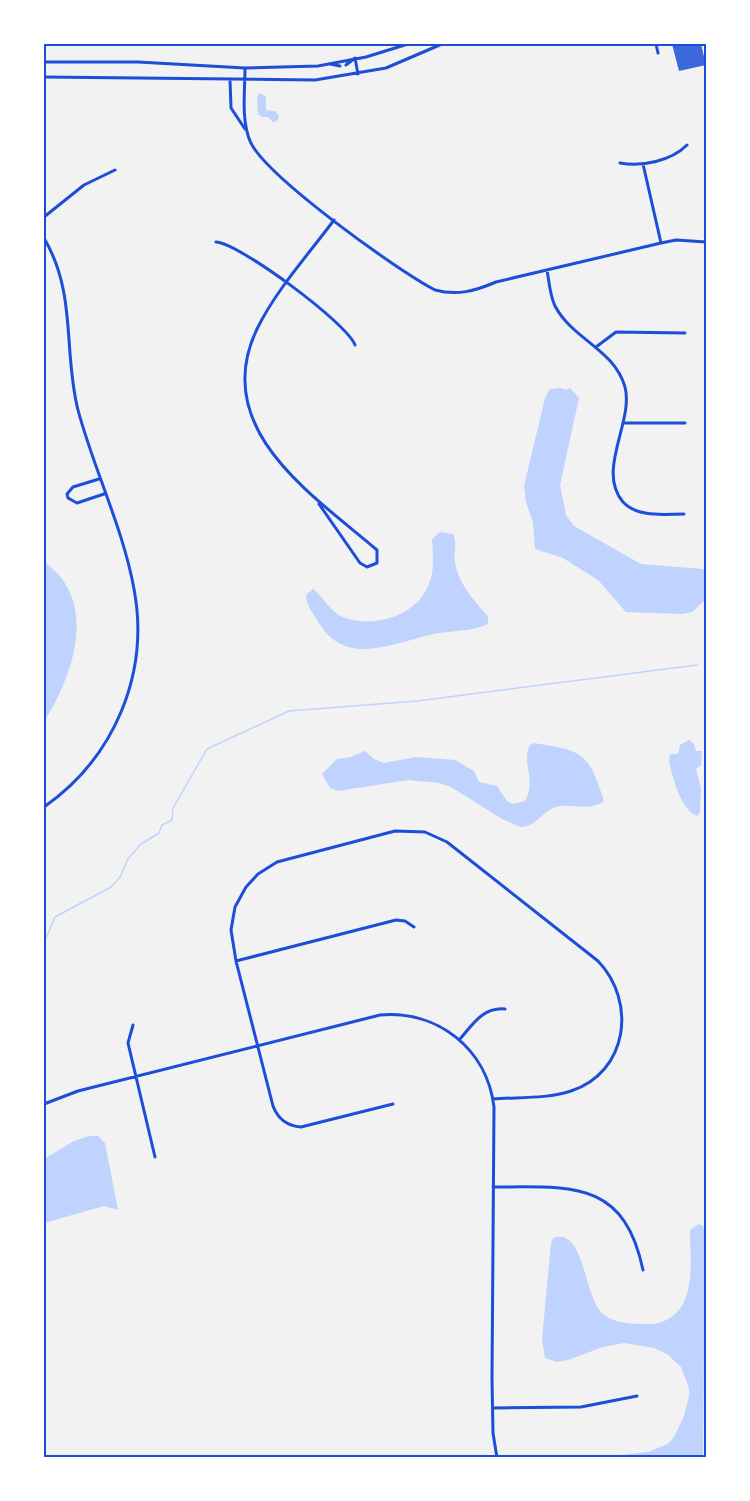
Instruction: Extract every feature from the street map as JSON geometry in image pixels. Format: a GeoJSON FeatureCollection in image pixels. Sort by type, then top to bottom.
{"type":"FeatureCollection","features":[{"type":"Feature","properties":{"kind":"street"},"geometry":{"type":"LineString","coordinates":[[44,62],[138,62],[245,68],[329,64],[408,44]]}},
{"type":"Feature","properties":{"kind":"street"},"geometry":{"type":"LineString","coordinates":[[44,77],[298,82],[358,74],[402,63],[442,44]]}},
{"type":"Feature","properties":{"kind":"street"},"geometry":{"type":"LineString","coordinates":[[656,44],[658,53]]}},
{"type":"Feature","properties":{"kind":"street"},"geometry":{"type":"LineString","coordinates":[[346,65],[355,58]]}},
{"type":"Feature","properties":{"kind":"street"},"geometry":{"type":"LineString","coordinates":[[355,58],[358,74]]}},
{"type":"Feature","properties":{"kind":"street"},"geometry":{"type":"LineString","coordinates":[[329,64],[340,66]]}},
{"type":"Feature","properties":{"kind":"street"},"geometry":{"type":"LineString","coordinates":[[245,68],[247,130]]}},
{"type":"Feature","properties":{"kind":"street"},"geometry":{"type":"LineString","coordinates":[[230,80],[231,108],[247,130],[254,150],[264,163],[334,220],[422,283],[445,293],[471,292],[496,282],[676,240],[706,242]]}},
{"type":"Feature","properties":{"kind":"street"},"geometry":{"type":"LineString","coordinates":[[620,163],[634,166],[677,156],[687,145]]}},
{"type":"Feature","properties":{"kind":"street"},"geometry":{"type":"LineString","coordinates":[[643,164],[661,243]]}},
{"type":"Feature","properties":{"kind":"street"},"geometry":{"type":"LineString","coordinates":[[44,217],[84,185],[115,170]]}},
{"type":"Feature","properties":{"kind":"street"},"geometry":{"type":"LineString","coordinates":[[319,504],[377,550],[377,564],[367,567],[360,563],[319,504],[271,452],[253,420],[246,395],[246,368],[252,340],[287,283],[334,220]]}},
{"type":"Feature","properties":{"kind":"street"},"geometry":{"type":"LineString","coordinates":[[44,238],[63,280],[74,387],[99,479],[134,587],[138,635],[134,672],[125,705],[103,746],[74,782],[44,807]]}},
{"type":"Feature","properties":{"kind":"street"},"geometry":{"type":"LineString","coordinates":[[216,242],[234,246],[287,283],[345,329],[355,345]]}},
{"type":"Feature","properties":{"kind":"street"},"geometry":{"type":"LineString","coordinates":[[547,270],[554,304],[558,311],[574,332],[596,347],[618,368],[625,389],[628,410],[617,438],[614,471],[616,489],[623,501],[645,514],[684,514]]}},
{"type":"Feature","properties":{"kind":"street"},"geometry":{"type":"LineString","coordinates":[[596,347],[616,332],[685,333]]}},
{"type":"Feature","properties":{"kind":"street"},"geometry":{"type":"LineString","coordinates":[[624,423],[685,423]]}},
{"type":"Feature","properties":{"kind":"street"},"geometry":{"type":"LineString","coordinates":[[99,479],[69,489],[68,498],[77,503],[104,494]]}},
{"type":"Feature","properties":{"kind":"street"},"geometry":{"type":"LineString","coordinates":[[393,1104],[306,1126],[289,1125],[274,1110],[231,937],[235,907],[246,887],[267,867],[287,858],[395,831],[425,832],[442,839],[598,962],[609,975],[621,1003],[623,1025],[618,1045],[609,1063],[595,1078],[564,1093],[493,1099]]}},
{"type":"Feature","properties":{"kind":"street"},"geometry":{"type":"LineString","coordinates":[[236,961],[396,920],[405,921],[414,927]]}},
{"type":"Feature","properties":{"kind":"street"},"geometry":{"type":"LineString","coordinates":[[460,1039],[481,1015],[495,1009],[505,1009]]}},
{"type":"Feature","properties":{"kind":"street"},"geometry":{"type":"LineString","coordinates":[[44,1104],[78,1091],[390,1014],[431,1021],[460,1039],[484,1071],[493,1099],[492,1408],[497,1458]]}},
{"type":"Feature","properties":{"kind":"street"},"geometry":{"type":"LineString","coordinates":[[133,1025],[128,1043],[155,1157]]}},
{"type":"Feature","properties":{"kind":"street"},"geometry":{"type":"LineString","coordinates":[[493,1187],[566,1188],[596,1196],[616,1211],[629,1227],[638,1245],[643,1270]]}},
{"type":"Feature","properties":{"kind":"street"},"geometry":{"type":"LineString","coordinates":[[492,1408],[581,1407],[637,1396]]}},
{"type":"Feature","properties":{"kind":"water"},"geometry":{"type":"Polygon","coordinates":[[[259,93],[266,96],[266,110],[275,111],[279,117],[277,121],[273,122],[268,117],[258,114],[257,97],[259,93]]]}},
{"type":"Feature","properties":{"kind":"water"},"geometry":{"type":"Polygon","coordinates":[[[570,388],[579,398],[560,485],[566,515],[574,526],[641,564],[703,569],[706,573],[706,599],[692,612],[683,614],[626,612],[598,580],[563,558],[535,549],[533,522],[526,502],[524,486],[545,398],[550,389],[566,390],[570,388]]]}},
{"type":"Feature","properties":{"kind":"water"},"geometry":{"type":"Polygon","coordinates":[[[440,532],[453,534],[455,562],[459,577],[472,598],[488,616],[488,624],[370,649],[341,644],[328,635],[311,611],[306,595],[313,589],[338,614],[355,620],[380,620],[404,612],[414,605],[428,586],[433,569],[432,539],[440,532]]]}},
{"type":"Feature","properties":{"kind":"water"},"geometry":{"type":"Polygon","coordinates":[[[44,561],[59,575],[73,601],[76,637],[68,673],[44,722],[44,561]]]}},
{"type":"Feature","properties":{"kind":"water"},"geometry":{"type":"Polygon","coordinates":[[[689,740],[694,744],[696,751],[702,751],[701,765],[696,769],[701,788],[700,813],[697,816],[686,807],[681,799],[669,760],[670,754],[678,754],[680,745],[689,740]]]}},
{"type":"Feature","properties":{"kind":"water"},"geometry":{"type":"Polygon","coordinates":[[[534,743],[564,749],[582,757],[593,772],[604,801],[585,807],[559,806],[545,813],[535,822],[521,827],[502,819],[451,787],[439,783],[408,780],[338,791],[330,788],[322,774],[337,759],[351,757],[365,751],[374,759],[384,763],[416,757],[455,760],[474,771],[479,782],[497,786],[507,801],[513,804],[525,801],[528,794],[530,787],[527,758],[530,745],[534,743]]]}},
{"type":"Feature","properties":{"kind":"water"},"geometry":{"type":"Polygon","coordinates":[[[89,1136],[98,1136],[105,1143],[118,1210],[104,1206],[44,1223],[44,1159],[74,1141],[89,1136]]]}},
{"type":"Feature","properties":{"kind":"water"},"geometry":{"type":"Polygon","coordinates":[[[699,1224],[703,1226],[705,1233],[703,1457],[601,1457],[648,1452],[668,1444],[684,1416],[689,1388],[681,1367],[667,1354],[654,1348],[624,1343],[603,1347],[568,1360],[557,1362],[545,1358],[542,1339],[553,1238],[564,1237],[572,1243],[578,1253],[597,1307],[604,1315],[626,1323],[654,1324],[673,1316],[683,1304],[690,1277],[690,1230],[699,1224]]]}},
{"type":"Feature","properties":{"kind":"building"},"geometry":{"type":"Polygon","coordinates":[[[672,44],[701,44],[706,65],[679,71],[672,44]]]}},
{"type":"Feature","properties":{"kind":"waterway"},"geometry":{"type":"LineString","coordinates":[[44,943],[55,917],[111,887],[120,877],[128,859],[140,845],[159,833],[162,825],[172,820],[173,808],[207,749],[289,711],[417,701],[697,665]]}}]}
